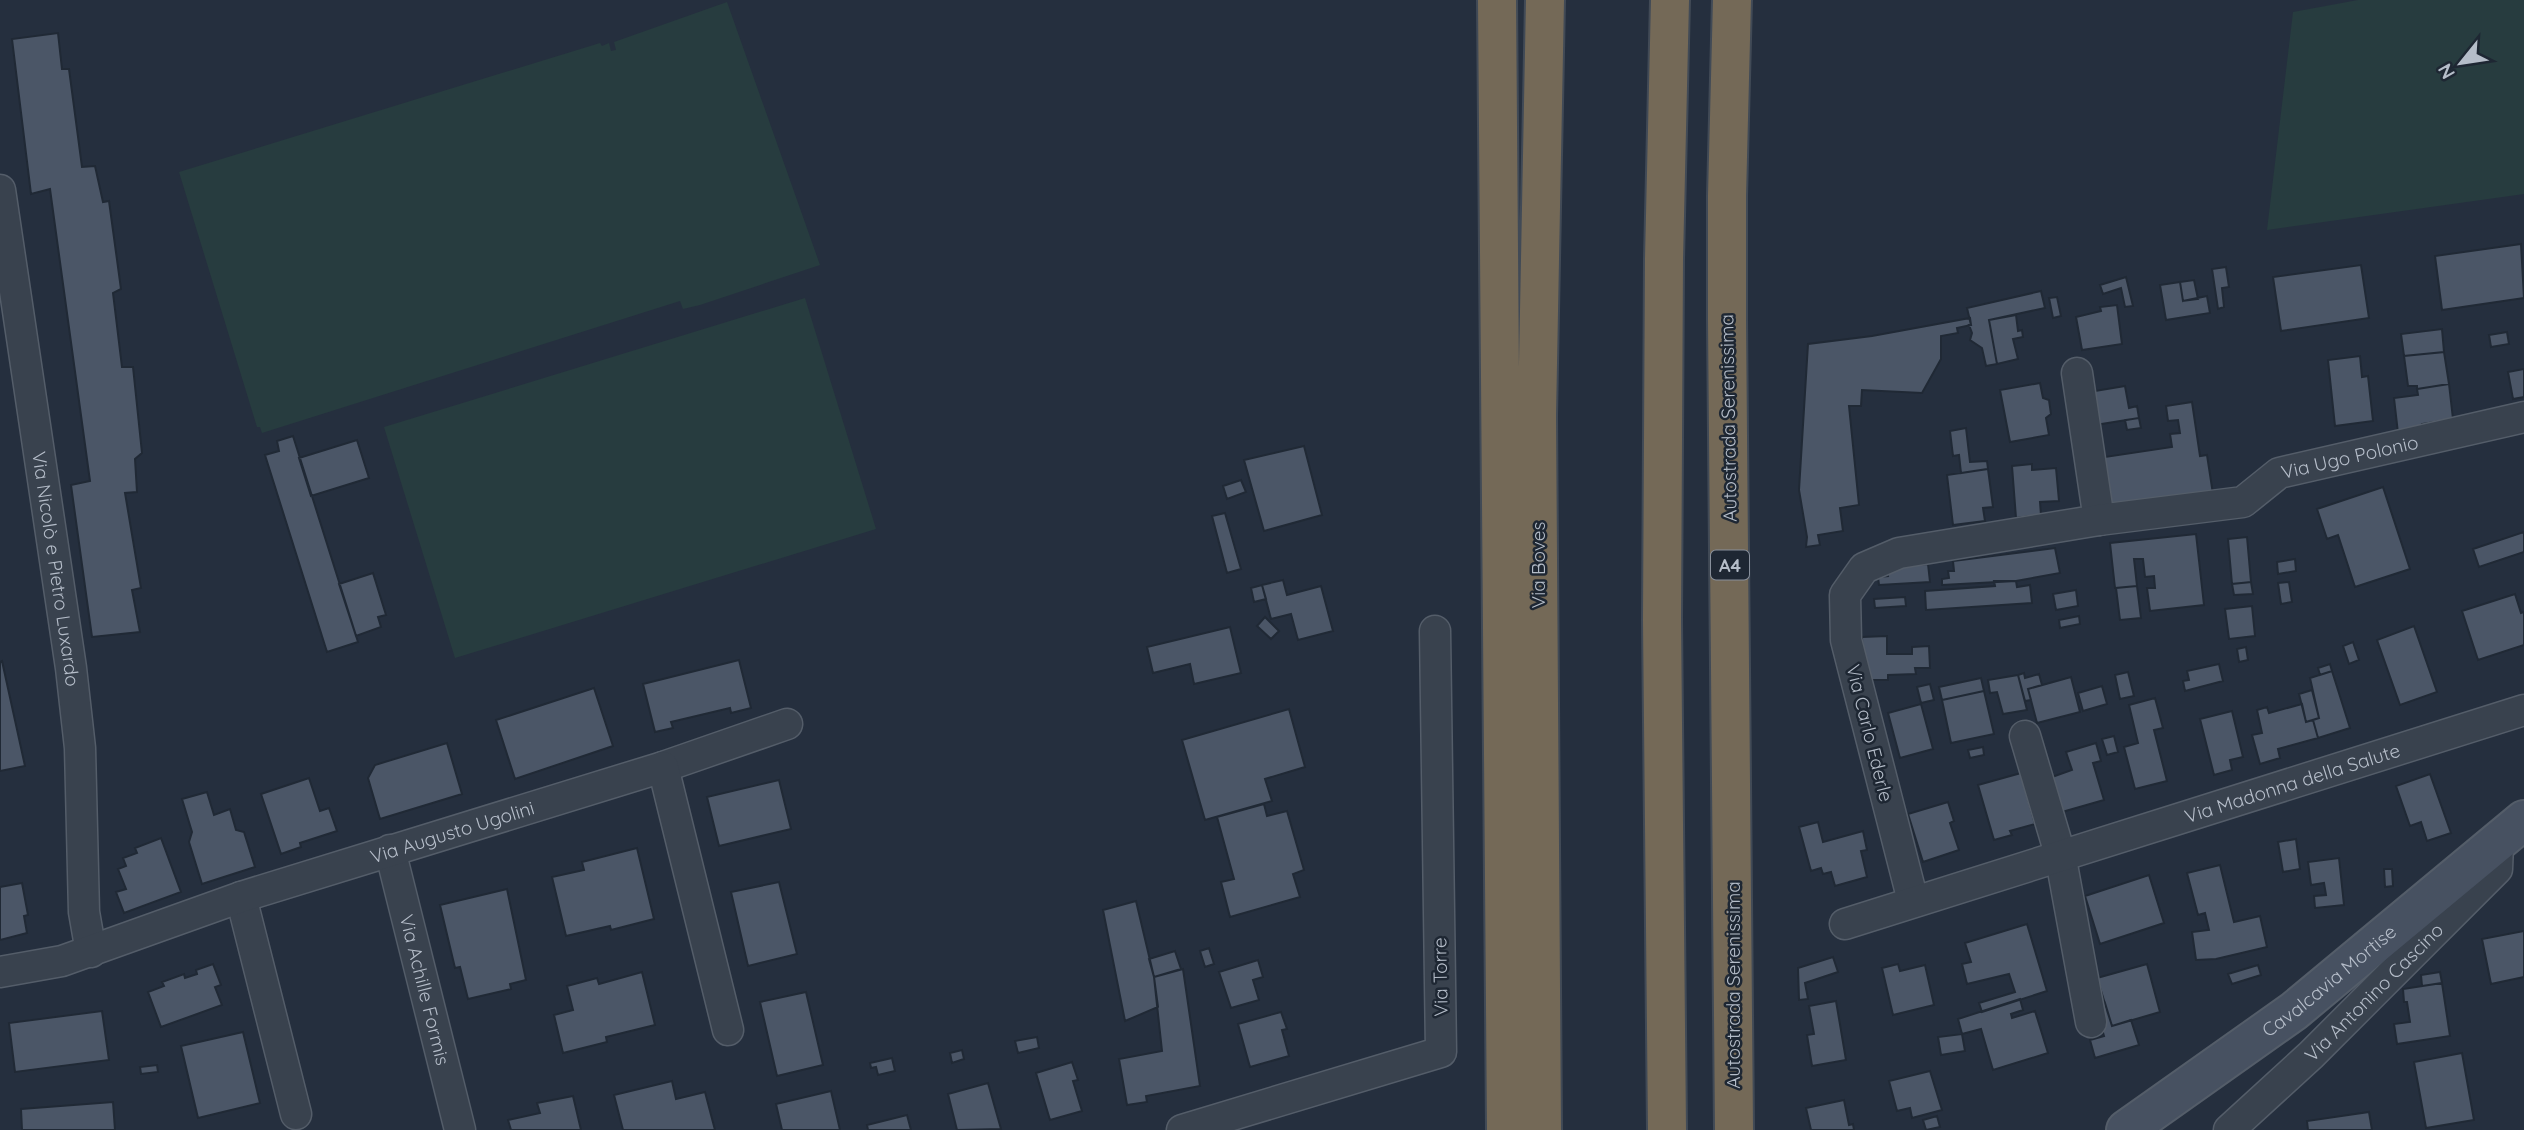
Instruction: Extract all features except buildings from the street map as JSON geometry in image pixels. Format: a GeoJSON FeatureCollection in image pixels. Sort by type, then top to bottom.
{"type":"FeatureCollection","features":[{"type":"Feature","properties":{"kind":"highway","name":"Via Boves"},"geometry":{"type":"LineString","coordinates":[[1497,0],[1506,1130]]}},
{"type":"Feature","properties":{"kind":"highway","name":"Via Boves"},"geometry":{"type":"LineString","coordinates":[[1542,1130],[1537,415],[1545,0]]}},
{"type":"Feature","properties":{"kind":"highway"},"geometry":{"type":"LineString","coordinates":[[1667,1130],[1662,621],[1664,259],[1670,0]]}},
{"type":"Feature","properties":{"kind":"highway","name":"Autostrada Serenissima"},"geometry":{"type":"LineString","coordinates":[[1732,0],[1727,306],[1734,1130]]}},
{"type":"Feature","properties":{"kind":"street","name":"Via Nicolò e Pietro Luxardo"},"geometry":{"type":"LineString","coordinates":[[0,190],[71,668],[80,748],[84,912],[91,952]]}},
{"type":"Feature","properties":{"kind":"street"},"geometry":{"type":"LineString","coordinates":[[2077,373],[2099,520]]}},
{"type":"Feature","properties":{"kind":"street","name":"Via Ugo Polonio"},"geometry":{"type":"LineString","coordinates":[[1864,568],[1899,553],[2099,520],[2243,502],[2279,473],[2524,417]]}},
{"type":"Feature","properties":{"kind":"street","name":"Via Carlo Ederle"},"geometry":{"type":"LineString","coordinates":[[1864,568],[1844,595],[1846,640],[1913,901]]}},
{"type":"Feature","properties":{"kind":"street","name":"Via Torre"},"geometry":{"type":"LineString","coordinates":[[1182,1130],[1441,1052],[1435,631]]}},
{"type":"Feature","properties":{"kind":"street","name":"Via Madonna della Salute"},"geometry":{"type":"LineString","coordinates":[[1844,924],[2524,710]]}},
{"type":"Feature","properties":{"kind":"street","name":"Via Augusto Ugolini"},"geometry":{"type":"LineString","coordinates":[[0,972],[62,961],[91,952],[241,897],[663,767],[787,724]]}},
{"type":"Feature","properties":{"kind":"street"},"geometry":{"type":"LineString","coordinates":[[2025,736],[2060,854],[2091,1023]]}},
{"type":"Feature","properties":{"kind":"street"},"geometry":{"type":"LineString","coordinates":[[663,767],[728,1030]]}},
{"type":"Feature","properties":{"kind":"street","name":"Cavalcavia Mortise"},"geometry":{"type":"LineString","coordinates":[[2126,1130],[2294,1011],[2511,832]]}},
{"type":"Feature","properties":{"kind":"street","name":"Via Antonino Cascino"},"geometry":{"type":"LineString","coordinates":[[2229,1130],[2311,1055],[2497,869],[2511,832]]}},
{"type":"Feature","properties":{"kind":"street","name":"Via Achille Formis"},"geometry":{"type":"LineString","coordinates":[[390,850],[460,1130]]}},
{"type":"Feature","properties":{"kind":"street"},"geometry":{"type":"LineString","coordinates":[[241,897],[296,1114]]}},
{"type":"Feature","properties":{"kind":"green space"},"geometry":{"type":"Polygon","coordinates":[[[2358,0],[2524,0],[2524,194],[2267,230],[2293,12],[2358,0]]]}},
{"type":"Feature","properties":{"kind":"green space"},"geometry":{"type":"Polygon","coordinates":[[[727,2],[820,265],[700,305],[683,309],[680,301],[262,433],[260,427],[257,427],[179,172],[600,43],[602,46],[609,43],[611,51],[616,50],[614,42],[727,2]]]}},
{"type":"Feature","properties":{"kind":"green space"},"geometry":{"type":"Polygon","coordinates":[[[805,298],[876,529],[455,658],[384,427],[805,298]]]}}]}
